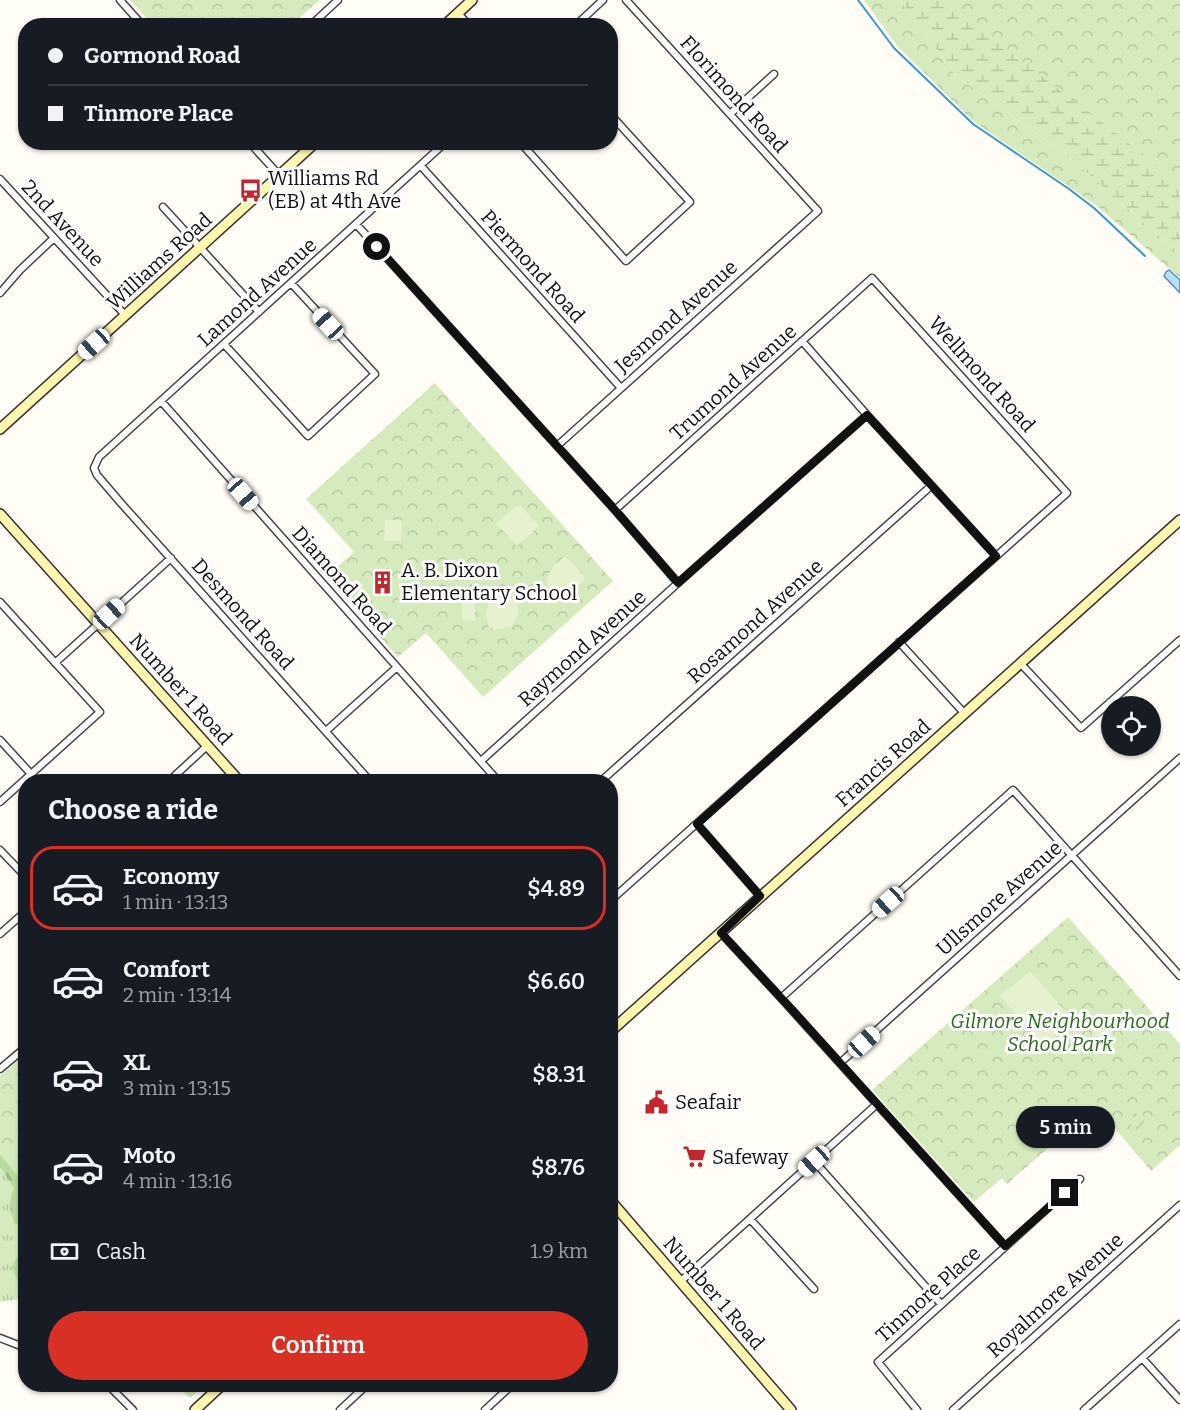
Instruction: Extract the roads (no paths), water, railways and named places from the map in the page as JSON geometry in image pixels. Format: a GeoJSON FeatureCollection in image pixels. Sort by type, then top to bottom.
{"type":"FeatureCollection","features":[{"type":"Feature","properties":{"kind":"street"},"geometry":{"type":"LineString","coordinates":[[120,0],[136,18]]}},
{"type":"Feature","properties":{"kind":"street"},"geometry":{"type":"LineString","coordinates":[[319,18],[338,0]]}},
{"type":"Feature","properties":{"kind":"street"},"geometry":{"type":"LineString","coordinates":[[453,18],[472,0]]}},
{"type":"Feature","properties":{"kind":"street"},"geometry":{"type":"LineString","coordinates":[[584,18],[603,0]]}},
{"type":"Feature","properties":{"kind":"street","name":"Florimond Road"},"geometry":{"type":"LineString","coordinates":[[626,0],[818,211]]}},
{"type":"Feature","properties":{"kind":"street"},"geometry":{"type":"LineString","coordinates":[[458,13],[463,18]]}},
{"type":"Feature","properties":{"kind":"street"},"geometry":{"type":"LineString","coordinates":[[730,114],[774,74]]}},
{"type":"Feature","properties":{"kind":"street"},"geometry":{"type":"LineString","coordinates":[[527,150],[626,261],[690,202],[618,123]]}},
{"type":"Feature","properties":{"kind":"street"},"geometry":{"type":"LineString","coordinates":[[256,150],[280,176]]}},
{"type":"Feature","properties":{"kind":"street","name":"Williams Road"},"geometry":{"type":"LineString","coordinates":[[0,429],[308,150]]}},
{"type":"Feature","properties":{"kind":"street","name":"Lamond Avenue"},"geometry":{"type":"LineString","coordinates":[[94,468],[99,457],[438,150]]}},
{"type":"Feature","properties":{"kind":"street","name":"Piermond Road"},"geometry":{"type":"LineString","coordinates":[[421,166],[621,388]]}},
{"type":"Feature","properties":{"kind":"street","name":"2nd Avenue"},"geometry":{"type":"LineString","coordinates":[[0,179],[125,315]]}},
{"type":"Feature","properties":{"kind":"street"},"geometry":{"type":"LineString","coordinates":[[163,207],[259,312]]}},
{"type":"Feature","properties":{"kind":"street","name":"Jesmond Avenue"},"geometry":{"type":"LineString","coordinates":[[557,446],[818,211]]}},
{"type":"Feature","properties":{"kind":"street"},"geometry":{"type":"LineString","coordinates":[[356,224],[615,510],[678,583]]}},
{"type":"Feature","properties":{"kind":"street"},"geometry":{"type":"LineString","coordinates":[[0,293],[24,265],[54,238]]}},
{"type":"Feature","properties":{"kind":"street","name":"Trumond Avenue"},"geometry":{"type":"LineString","coordinates":[[615,510],[872,278]]}},
{"type":"Feature","properties":{"kind":"street","name":"Wellmond Road"},"geometry":{"type":"LineString","coordinates":[[872,278],[1067,493],[996,556]]}},
{"type":"Feature","properties":{"kind":"street"},"geometry":{"type":"LineString","coordinates":[[224,344],[308,436],[375,374],[291,283]]}},
{"type":"Feature","properties":{"kind":"street"},"geometry":{"type":"LineString","coordinates":[[618,894],[996,556],[802,341]]}},
{"type":"Feature","properties":{"kind":"street","name":"Diamond Road"},"geometry":{"type":"LineString","coordinates":[[161,401],[492,774]]}},
{"type":"Feature","properties":{"kind":"street","name":"Raymond Avenue"},"geometry":{"type":"LineString","coordinates":[[481,762],[867,415]]}},
{"type":"Feature","properties":{"kind":"street","name":"Desmond Road"},"geometry":{"type":"LineString","coordinates":[[94,468],[97,475],[364,774]]}},
{"type":"Feature","properties":{"kind":"street","name":"Rosamond Avenue"},"geometry":{"type":"LineString","coordinates":[[609,774],[931,486]]}},
{"type":"Feature","properties":{"kind":"street","name":"Number 1 Road"},"geometry":{"type":"LineString","coordinates":[[0,514],[233,774]]}},
{"type":"Feature","properties":{"kind":"street","name":"Francis Road"},"geometry":{"type":"LineString","coordinates":[[618,1025],[1180,520]]}},
{"type":"Feature","properties":{"kind":"street"},"geometry":{"type":"LineString","coordinates":[[55,663],[171,558]]}},
{"type":"Feature","properties":{"kind":"street"},"geometry":{"type":"LineString","coordinates":[[0,602],[100,712],[31,774],[0,740]]}},
{"type":"Feature","properties":{"kind":"street"},"geometry":{"type":"LineString","coordinates":[[1021,664],[1081,728],[1180,640]]}},
{"type":"Feature","properties":{"kind":"street"},"geometry":{"type":"LineString","coordinates":[[899,642],[965,714]]}},
{"type":"Feature","properties":{"kind":"street"},"geometry":{"type":"LineString","coordinates":[[326,731],[397,667]]}},
{"type":"Feature","properties":{"kind":"street"},"geometry":{"type":"LineString","coordinates":[[177,774],[207,746]]}},
{"type":"Feature","properties":{"kind":"street","name":"Ullsmore Avenue"},"geometry":{"type":"LineString","coordinates":[[840,1063],[1180,758]]}},
{"type":"Feature","properties":{"kind":"street"},"geometry":{"type":"LineString","coordinates":[[0,802],[18,786]]}},
{"type":"Feature","properties":{"kind":"street"},"geometry":{"type":"LineString","coordinates":[[781,998],[1012,790],[1180,976]]}},
{"type":"Feature","properties":{"kind":"street"},"geometry":{"type":"LineString","coordinates":[[697,824],[760,896]]}},
{"type":"Feature","properties":{"kind":"street"},"geometry":{"type":"LineString","coordinates":[[0,849],[18,868]]}},
{"type":"Feature","properties":{"kind":"street"},"geometry":{"type":"LineString","coordinates":[[0,934],[18,918]]}},
{"type":"Feature","properties":{"kind":"street"},"geometry":{"type":"LineString","coordinates":[[721,933],[1005,1246]]}},
{"type":"Feature","properties":{"kind":"street"},"geometry":{"type":"LineString","coordinates":[[0,1069],[18,1054]]}},
{"type":"Feature","properties":{"kind":"street"},"geometry":{"type":"LineString","coordinates":[[681,1281],[876,1105]]}},
{"type":"Feature","properties":{"kind":"street"},"geometry":{"type":"LineString","coordinates":[[814,1161],[941,1304]]}},
{"type":"Feature","properties":{"kind":"street","name":"Tinmore Place"},"geometry":{"type":"LineString","coordinates":[[918,1410],[878,1362],[1080,1179]]}},
{"type":"Feature","properties":{"kind":"street","name":"Royalmore Avenue"},"geometry":{"type":"LineString","coordinates":[[953,1410],[1180,1205]]}},
{"type":"Feature","properties":{"kind":"street","name":"Number 1 Road"},"geometry":{"type":"LineString","coordinates":[[618,1209],[791,1410]]}},
{"type":"Feature","properties":{"kind":"street"},"geometry":{"type":"LineString","coordinates":[[750,1219],[814,1289]]}},
{"type":"Feature","properties":{"kind":"street"},"geometry":{"type":"LineString","coordinates":[[1084,1410],[1180,1324]]}},
{"type":"Feature","properties":{"kind":"street"},"geometry":{"type":"LineString","coordinates":[[0,1338],[18,1345]]}},
{"type":"Feature","properties":{"kind":"street"},"geometry":{"type":"LineString","coordinates":[[1142,1358],[1180,1400]]}},
{"type":"Feature","properties":{"kind":"street"},"geometry":{"type":"LineString","coordinates":[[115,1392],[132,1410]]}},
{"type":"Feature","properties":{"kind":"street"},"geometry":{"type":"LineString","coordinates":[[195,1410],[214,1392]]}},
{"type":"Feature","properties":{"kind":"street"},"geometry":{"type":"LineString","coordinates":[[340,1410],[359,1392]]}},
{"type":"Feature","properties":{"kind":"street"},"geometry":{"type":"LineString","coordinates":[[485,1410],[504,1392]]}},
{"type":"Feature","properties":{"kind":"water"},"geometry":{"type":"Polygon","coordinates":[[[1169,270],[1180,280],[1180,293],[1164,276],[1169,270]]]}},
{"type":"Feature","properties":{"kind":"waterway"},"geometry":{"type":"LineString","coordinates":[[858,0],[894,48],[973,124],[1094,208],[1145,256]]}},
{"type":"Feature","properties":{"kind":"place","name":"Williams Rd (EB) at 4th Ave"},"geometry":{"type":"Point","coordinates":[250,190]}},
{"type":"Feature","properties":{"kind":"place","name":"A. B. Dixon Elementary School"},"geometry":{"type":"Point","coordinates":[383,582]}},
{"type":"Feature","properties":{"kind":"place","name":"Seafair"},"geometry":{"type":"Point","coordinates":[657,1102]}},
{"type":"Feature","properties":{"kind":"place","name":"Safeway"},"geometry":{"type":"Point","coordinates":[694,1157]}},
{"type":"Feature","properties":{"kind":"park label","name":"Gilmore Neighbourhood School Park"},"geometry":{"type":"Point","coordinates":[1060,1032]}}]}
